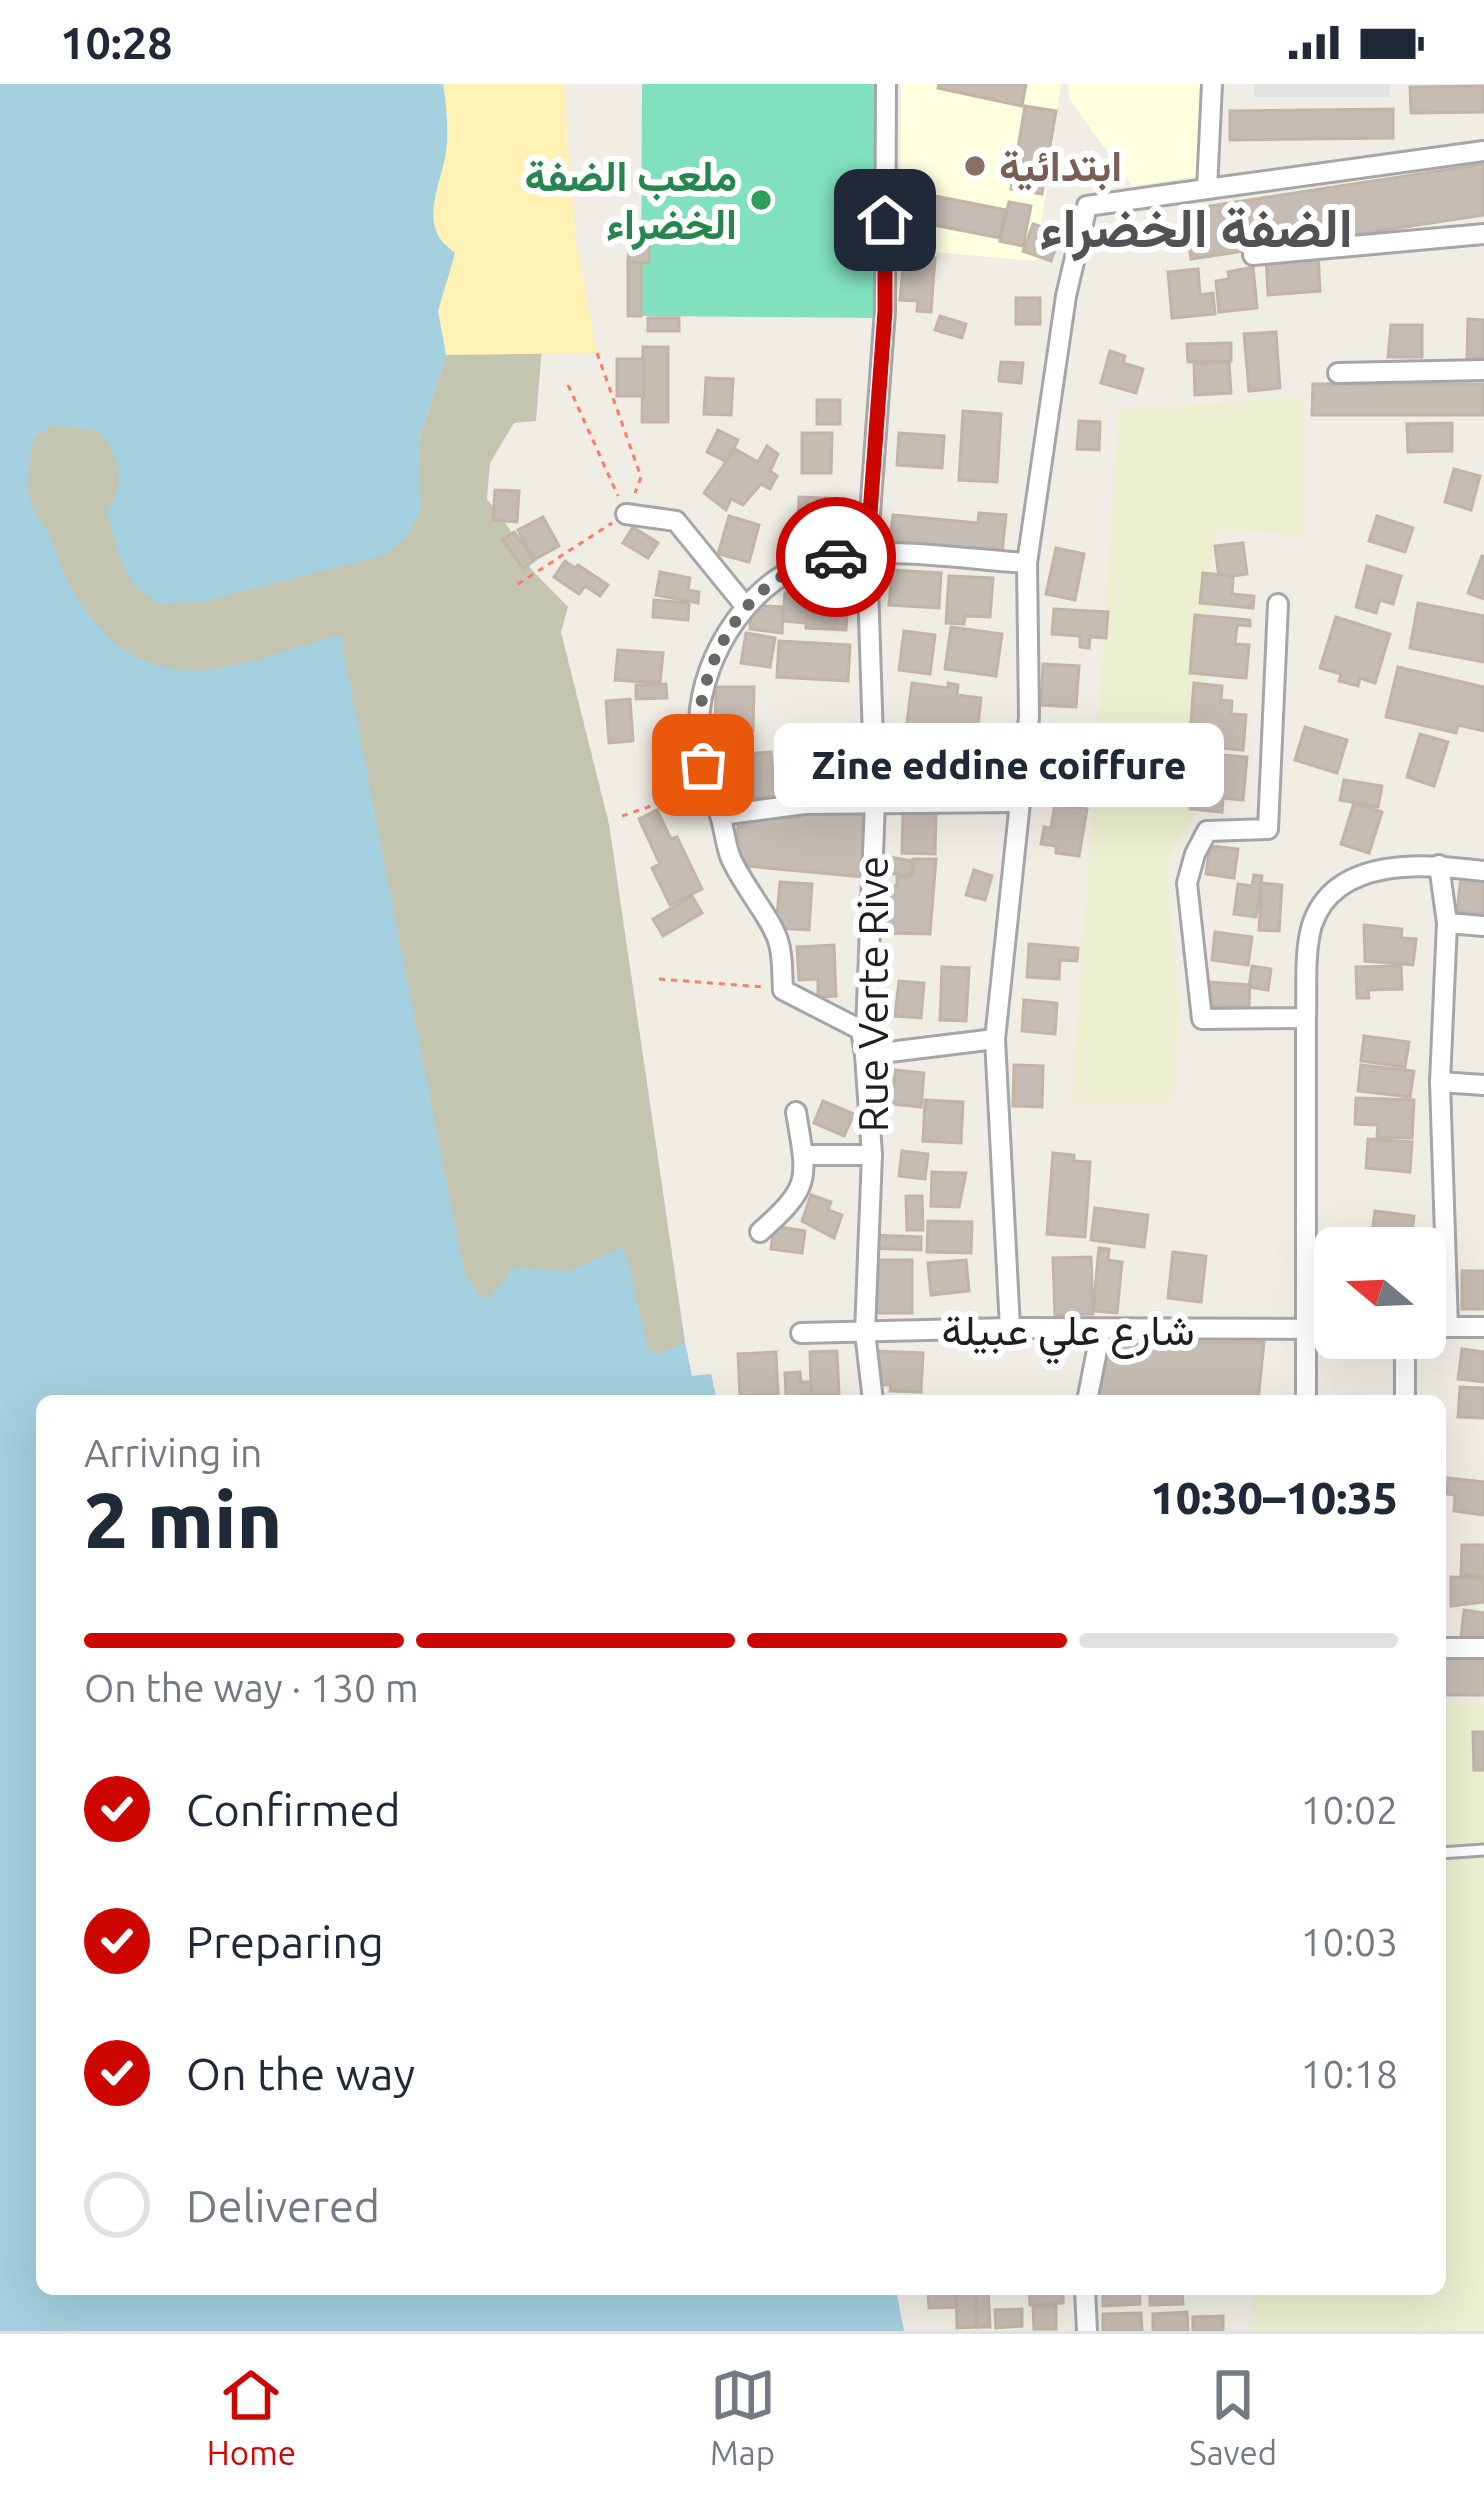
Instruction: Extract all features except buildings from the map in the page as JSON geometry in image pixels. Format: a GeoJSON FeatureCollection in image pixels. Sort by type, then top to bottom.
{"type":"FeatureCollection","features":[{"type":"Feature","properties":{"kind":"street","name":"Rue Verte Rive"},"geometry":{"type":"LineString","coordinates":[[872,1395],[865,1333],[872,1155],[865,1055],[875,802],[867,554],[885,311],[886,84]]}},
{"type":"Feature","properties":{"kind":"street"},"geometry":{"type":"LineString","coordinates":[[1207,189],[1212,84]]}},
{"type":"Feature","properties":{"kind":"street"},"geometry":{"type":"LineString","coordinates":[[1010,1328],[995,1039],[1029,717],[1027,563],[1066,296],[1088,206],[1484,152]]}},
{"type":"Feature","properties":{"kind":"street"},"geometry":{"type":"LineString","coordinates":[[1252,255],[1484,233]]}},
{"type":"Feature","properties":{"kind":"street"},"geometry":{"type":"LineString","coordinates":[[1339,373],[1484,370]]}},
{"type":"Feature","properties":{"kind":"street"},"geometry":{"type":"LineString","coordinates":[[626,514],[676,521],[746,607]]}},
{"type":"Feature","properties":{"kind":"street"},"geometry":{"type":"LineString","coordinates":[[995,1039],[865,1055],[861,1030],[783,990],[779,940],[744,888],[728,852],[703,765],[698,724],[718,647],[746,607],[778,579],[820,559],[867,554],[1027,563]]}},
{"type":"Feature","properties":{"kind":"street"},"geometry":{"type":"LineString","coordinates":[[1278,604],[1268,829],[1207,831],[1187,883],[1202,1019],[1306,1018]]}},
{"type":"Feature","properties":{"kind":"street"},"geometry":{"type":"LineString","coordinates":[[721,815],[805,803],[1020,802]]}},
{"type":"Feature","properties":{"kind":"street"},"geometry":{"type":"LineString","coordinates":[[1439,865],[1447,922],[1440,1082],[1448,1327],[1484,1327]]}},
{"type":"Feature","properties":{"kind":"street"},"geometry":{"type":"LineString","coordinates":[[1306,1395],[1306,1018],[1312,926],[1328,896],[1378,867],[1439,865],[1484,871]]}},
{"type":"Feature","properties":{"kind":"street"},"geometry":{"type":"LineString","coordinates":[[1447,922],[1484,926]]}},
{"type":"Feature","properties":{"kind":"street"},"geometry":{"type":"LineString","coordinates":[[1440,1082],[1484,1085]]}},
{"type":"Feature","properties":{"kind":"street"},"geometry":{"type":"LineString","coordinates":[[760,1232],[796,1200],[806,1171],[796,1112]]}},
{"type":"Feature","properties":{"kind":"street"},"geometry":{"type":"LineString","coordinates":[[803,1155],[872,1155]]}},
{"type":"Feature","properties":{"kind":"street","name":"شارع علي عبيلة"},"geometry":{"type":"LineString","coordinates":[[801,1333],[1314,1329]]}},
{"type":"Feature","properties":{"kind":"street"},"geometry":{"type":"LineString","coordinates":[[1088,1395],[1101,1330]]}},
{"type":"Feature","properties":{"kind":"street"},"geometry":{"type":"LineString","coordinates":[[1405,1359],[1405,1395]]}},
{"type":"Feature","properties":{"kind":"street"},"geometry":{"type":"LineString","coordinates":[[1446,1648],[1484,1648]]}},
{"type":"Feature","properties":{"kind":"street"},"geometry":{"type":"LineString","coordinates":[[1084,2295],[1087,2331]]}},
{"type":"Feature","properties":{"kind":"lane"},"geometry":{"type":"LineString","coordinates":[[1446,1852],[1484,1850]]}},
{"type":"Feature","properties":{"kind":"path"},"geometry":{"type":"LineString","coordinates":[[518,584],[626,514],[641,477],[597,353]]}},
{"type":"Feature","properties":{"kind":"path"},"geometry":{"type":"LineString","coordinates":[[568,385],[626,514]]}},
{"type":"Feature","properties":{"kind":"path"},"geometry":{"type":"LineString","coordinates":[[622,816],[710,786]]}},
{"type":"Feature","properties":{"kind":"path"},"geometry":{"type":"LineString","coordinates":[[659,980],[783,990]]}},
{"type":"Feature","properties":{"kind":"shaded area"},"geometry":{"type":"Polygon","coordinates":[[[443,84],[545,308],[536,421],[514,423],[490,463],[487,499],[531,569],[568,607],[561,632],[609,824],[685,1342],[664,1395],[438,1395],[0,440],[19,395],[420,509],[419,440],[446,355],[443,84]]]}},
{"type":"Feature","properties":{"kind":"shaded area","name":"ابتدائية"},"geometry":{"type":"Polygon","coordinates":[[[901,84],[1061,84],[1036,261],[900,249],[901,84]]]}},
{"type":"Feature","properties":{"kind":"shaded area"},"geometry":{"type":"Polygon","coordinates":[[[1068,84],[1204,84],[1199,176],[1132,186],[1070,100],[1068,84]]]}},
{"type":"Feature","properties":{"kind":"shaded area"},"geometry":{"type":"Polygon","coordinates":[[[1254,84],[1390,84],[1390,97],[1254,97],[1254,84]]]}},
{"type":"Feature","properties":{"kind":"shaded area"},"geometry":{"type":"Polygon","coordinates":[[[1303,397],[1302,535],[1215,529],[1194,815],[1166,861],[1179,1008],[1173,1102],[1072,1102],[1119,410],[1303,397]]]}},
{"type":"Feature","properties":{"kind":"shaded area"},"geometry":{"type":"Polygon","coordinates":[[[1446,1702],[1484,1703],[1484,2331],[1254,2331],[1253,2295],[1446,2295],[1446,1702]]]}},
{"type":"Feature","properties":{"kind":"sand"},"geometry":{"type":"Polygon","coordinates":[[[443,84],[564,84],[575,237],[597,353],[446,355],[438,311],[455,253],[437,233],[433,210],[443,84]]]}},
{"type":"Feature","properties":{"kind":"green space","name":"ملعب الضفة الخضراء"},"geometry":{"type":"Polygon","coordinates":[[[642,84],[882,84],[880,318],[641,316],[642,84]]]}},
{"type":"Feature","properties":{"kind":"water"},"geometry":{"type":"Polygon","coordinates":[[[0,84],[443,84],[447,141],[433,215],[442,242],[455,253],[438,311],[446,355],[419,440],[421,510],[407,536],[386,555],[202,602],[159,604],[135,587],[120,559],[107,511],[117,489],[118,470],[98,430],[53,425],[34,437],[30,498],[82,605],[107,635],[133,655],[161,666],[219,668],[340,635],[464,1272],[479,1295],[488,1299],[514,1267],[567,1272],[624,1246],[648,1350],[660,1354],[685,1342],[692,1376],[711,1374],[716,1395],[36,1395],[36,2295],[897,2295],[904,2331],[0,2331],[0,84]]]}},
{"type":"Feature","properties":{"kind":"way so far"},"geometry":{"type":"LineString","coordinates":[[703,765],[698,724],[718,647],[746,607],[778,579],[820,559],[836,557]]}},
{"type":"Feature","properties":{"kind":"place","name":"ابتدائية"},"geometry":{"type":"Point","coordinates":[975,166]}},
{"type":"Feature","properties":{"kind":"place","name":"ملعب الضفة الخضراء"},"geometry":{"type":"Point","coordinates":[761,200]}},
{"type":"Feature","properties":{"kind":"place","name":"Zine eddine coiffure"},"geometry":{"type":"Point","coordinates":[703,765]}},
{"type":"Feature","properties":{"kind":"district","name":"الضفة الخضراء"},"geometry":{"type":"Point","coordinates":[1196,228]}},
{"type":"Feature","properties":{"kind":"route"},"geometry":{"type":"LineString","coordinates":[[836,557],[867,554],[885,311],[885,220]]}}]}
